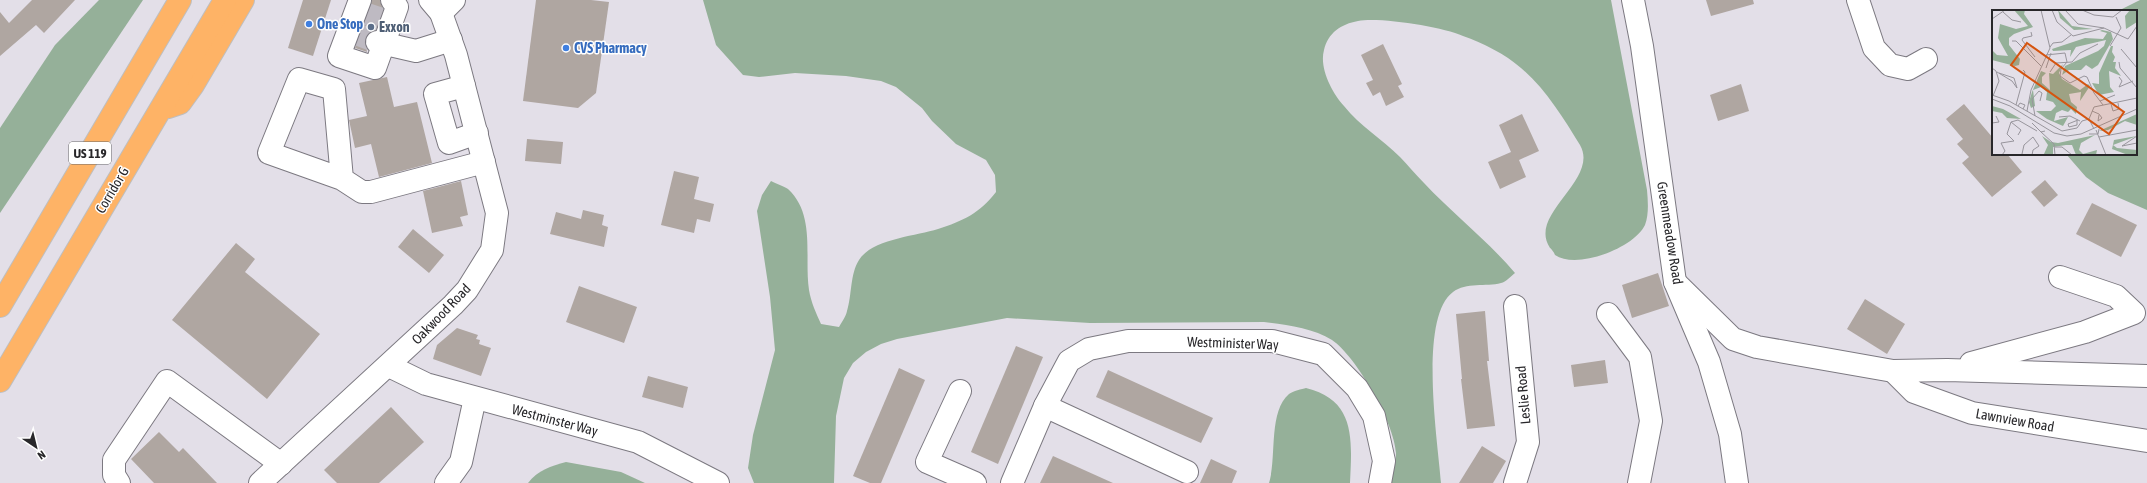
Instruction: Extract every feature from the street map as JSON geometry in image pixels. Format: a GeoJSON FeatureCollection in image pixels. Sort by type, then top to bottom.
{"type":"FeatureCollection","features":[{"type":"Feature","properties":{"kind":"highway","name":"US 119"},"geometry":{"type":"LineString","coordinates":[[0,306],[180,0]]}},
{"type":"Feature","properties":{"kind":"highway"},"geometry":{"type":"LineString","coordinates":[[212,0],[168,73],[161,88],[161,109],[180,103],[193,85],[243,0]]}},
{"type":"Feature","properties":{"kind":"highway","name":"Corridor G"},"geometry":{"type":"LineString","coordinates":[[0,380],[225,0]]}},
{"type":"Feature","properties":{"kind":"street"},"geometry":{"type":"LineString","coordinates":[[360,8],[352,33],[339,56],[375,68],[380,43],[388,21],[397,7],[392,0]]}},
{"type":"Feature","properties":{"kind":"street","name":"Greenmeadow Road"},"geometry":{"type":"LineString","coordinates":[[1633,0],[1642,46],[1675,282],[1709,362],[1730,434],[1737,483]]}},
{"type":"Feature","properties":{"kind":"street"},"geometry":{"type":"LineString","coordinates":[[1858,0],[1874,48],[1890,65],[1908,69],[1926,59]]}},
{"type":"Feature","properties":{"kind":"street","name":"Oakwood Road"},"geometry":{"type":"LineString","coordinates":[[260,483],[389,366],[467,290],[492,250],[497,213],[477,133],[450,40],[442,4]]}},
{"type":"Feature","properties":{"kind":"street"},"geometry":{"type":"LineString","coordinates":[[380,43],[416,51],[450,40]]}},
{"type":"Feature","properties":{"kind":"street"},"geometry":{"type":"LineString","coordinates":[[342,179],[334,89],[299,79],[269,153],[342,179],[358,190],[371,192],[484,162]]}},
{"type":"Feature","properties":{"kind":"street"},"geometry":{"type":"LineString","coordinates":[[464,86],[435,94],[449,143],[477,133]]}},
{"type":"Feature","properties":{"kind":"street"},"geometry":{"type":"LineString","coordinates":[[1947,370],[2085,332],[2134,313],[2116,296],[2060,277]]}},
{"type":"Feature","properties":{"kind":"street"},"geometry":{"type":"LineString","coordinates":[[1675,282],[1733,339],[1758,347],[1893,371],[1947,370],[2147,376]]}},
{"type":"Feature","properties":{"kind":"street","name":"Leslie Road"},"geometry":{"type":"LineString","coordinates":[[1515,306],[1528,442],[1515,483]]}},
{"type":"Feature","properties":{"kind":"street"},"geometry":{"type":"LineString","coordinates":[[1608,314],[1640,357],[1650,421],[1639,483]]}},
{"type":"Feature","properties":{"kind":"street","name":"Westminister Way"},"geometry":{"type":"LineString","coordinates":[[1045,406],[1069,361],[1088,349],[1128,341],[1272,341],[1323,354],[1357,388],[1374,416],[1384,461],[1380,483]]}},
{"type":"Feature","properties":{"kind":"street","name":"Westminster Way"},"geometry":{"type":"LineString","coordinates":[[389,366],[426,384],[638,442],[718,483]]}},
{"type":"Feature","properties":{"kind":"street","name":"Lawnview Road"},"geometry":{"type":"LineString","coordinates":[[1893,371],[1914,392],[1972,413],[2147,441]]}},
{"type":"Feature","properties":{"kind":"street"},"geometry":{"type":"LineString","coordinates":[[119,483],[114,476],[114,460],[167,381],[281,464]]}},
{"type":"Feature","properties":{"kind":"street"},"geometry":{"type":"LineString","coordinates":[[960,391],[927,462],[975,483]]}},
{"type":"Feature","properties":{"kind":"street"},"geometry":{"type":"LineString","coordinates":[[446,483],[461,462],[475,398]]}},
{"type":"Feature","properties":{"kind":"street"},"geometry":{"type":"LineString","coordinates":[[1012,483],[1045,406],[1187,472]]}},
{"type":"Feature","properties":{"kind":"green space"},"geometry":{"type":"Polygon","coordinates":[[[99,0],[143,0],[0,213],[0,128],[55,45],[99,0]]]}},
{"type":"Feature","properties":{"kind":"green space"},"geometry":{"type":"Polygon","coordinates":[[[703,0],[1611,0],[1647,190],[1647,217],[1645,225],[1639,234],[1617,249],[1590,258],[1577,260],[1565,259],[1555,255],[1550,248],[1546,235],[1548,222],[1581,171],[1584,158],[1580,145],[1561,114],[1546,94],[1530,76],[1515,63],[1494,49],[1478,42],[1441,29],[1427,26],[1381,20],[1352,22],[1336,30],[1332,34],[1324,50],[1323,65],[1325,72],[1339,101],[1357,120],[1400,157],[1421,180],[1493,249],[1515,273],[1501,283],[1470,286],[1458,289],[1453,292],[1442,306],[1436,327],[1433,353],[1434,411],[1441,483],[1390,483],[1396,453],[1394,440],[1382,409],[1363,375],[1352,360],[1342,348],[1325,336],[1299,328],[1264,322],[1090,323],[1007,318],[897,339],[881,344],[866,352],[853,363],[844,378],[836,416],[834,483],[754,483],[748,468],[753,435],[775,350],[770,297],[757,211],[762,195],[771,181],[788,189],[797,199],[806,224],[808,277],[812,303],[821,324],[839,327],[844,319],[849,305],[856,266],[865,253],[874,247],[895,239],[938,229],[955,223],[977,211],[984,206],[996,192],[995,175],[986,160],[956,144],[932,121],[922,108],[896,87],[881,81],[846,76],[795,73],[759,77],[743,75],[716,45],[703,0]]]}},
{"type":"Feature","properties":{"kind":"green space"},"geometry":{"type":"Polygon","coordinates":[[[2140,0],[2147,0],[2147,210],[2108,193],[2086,177],[2067,155],[2137,155],[2137,10],[2120,10],[2140,0]]]}},
{"type":"Feature","properties":{"kind":"green space"},"geometry":{"type":"Polygon","coordinates":[[[1306,388],[1322,394],[1334,402],[1342,412],[1348,424],[1351,452],[1350,483],[1269,483],[1273,461],[1274,436],[1278,412],[1282,402],[1289,394],[1306,388]]]}},
{"type":"Feature","properties":{"kind":"green space"},"geometry":{"type":"Polygon","coordinates":[[[566,462],[621,472],[645,483],[528,483],[540,472],[566,462]]]}},
{"type":"Feature","properties":{"kind":"building"},"geometry":{"type":"Polygon","coordinates":[[[32,0],[75,0],[44,33],[36,25],[0,56],[0,12],[9,23],[32,0]]]}},
{"type":"Feature","properties":{"kind":"building","name":"One Stop"},"geometry":{"type":"Polygon","coordinates":[[[303,0],[331,0],[313,56],[288,48],[303,0]]]}},
{"type":"Feature","properties":{"kind":"building"},"geometry":{"type":"Polygon","coordinates":[[[372,0],[380,0],[383,9],[375,30],[368,33],[365,39],[367,52],[355,48],[372,0]]]}},
{"type":"Feature","properties":{"kind":"building","name":"CVS Pharmacy"},"geometry":{"type":"Polygon","coordinates":[[[536,0],[591,0],[609,2],[596,93],[578,108],[523,101],[536,0]]]}},
{"type":"Feature","properties":{"kind":"building"},"geometry":{"type":"Polygon","coordinates":[[[1706,0],[1753,0],[1754,4],[1711,16],[1706,0]]]}},
{"type":"Feature","properties":{"kind":"building"},"geometry":{"type":"Polygon","coordinates":[[[1383,44],[1402,84],[1398,86],[1404,97],[1386,106],[1380,92],[1373,96],[1366,83],[1373,80],[1361,55],[1383,44]]]}},
{"type":"Feature","properties":{"kind":"building"},"geometry":{"type":"Polygon","coordinates":[[[387,77],[394,107],[417,102],[432,163],[379,177],[371,144],[355,148],[349,120],[367,116],[359,83],[387,77]]]}},
{"type":"Feature","properties":{"kind":"building"},"geometry":{"type":"Polygon","coordinates":[[[1741,84],[1749,111],[1718,121],[1710,95],[1741,84]]]}},
{"type":"Feature","properties":{"kind":"building"},"geometry":{"type":"Polygon","coordinates":[[[1964,104],[1992,137],[1992,155],[2008,155],[2022,172],[1992,197],[1962,163],[1969,157],[1957,144],[1963,139],[1946,119],[1964,104]]]}},
{"type":"Feature","properties":{"kind":"building"},"geometry":{"type":"Polygon","coordinates":[[[1522,114],[1539,151],[1519,160],[1526,177],[1500,189],[1488,162],[1511,152],[1499,125],[1522,114]]]}},
{"type":"Feature","properties":{"kind":"building"},"geometry":{"type":"Polygon","coordinates":[[[527,139],[563,142],[561,164],[525,161],[527,139]]]}},
{"type":"Feature","properties":{"kind":"building"},"geometry":{"type":"Polygon","coordinates":[[[674,171],[699,177],[694,199],[714,204],[710,222],[697,219],[694,233],[661,225],[674,171]]]}},
{"type":"Feature","properties":{"kind":"building"},"geometry":{"type":"Polygon","coordinates":[[[2045,180],[2058,195],[2044,207],[2031,192],[2045,180]]]}},
{"type":"Feature","properties":{"kind":"building"},"geometry":{"type":"Polygon","coordinates":[[[461,181],[468,215],[460,217],[463,226],[432,233],[423,191],[461,181]]]}},
{"type":"Feature","properties":{"kind":"building"},"geometry":{"type":"Polygon","coordinates":[[[2092,203],[2137,225],[2121,257],[2076,234],[2092,203]]]}},
{"type":"Feature","properties":{"kind":"building"},"geometry":{"type":"Polygon","coordinates":[[[583,210],[604,215],[602,225],[608,227],[604,247],[550,234],[556,212],[581,219],[583,210]]]}},
{"type":"Feature","properties":{"kind":"building"},"geometry":{"type":"Polygon","coordinates":[[[413,229],[444,255],[429,273],[398,247],[413,229]]]}},
{"type":"Feature","properties":{"kind":"building"},"geometry":{"type":"Polygon","coordinates":[[[236,243],[255,259],[245,272],[320,334],[267,399],[172,320],[236,243]]]}},
{"type":"Feature","properties":{"kind":"building"},"geometry":{"type":"Polygon","coordinates":[[[1658,273],[1669,306],[1632,318],[1622,285],[1658,273]]]}},
{"type":"Feature","properties":{"kind":"building"},"geometry":{"type":"Polygon","coordinates":[[[579,286],[637,307],[624,343],[566,322],[579,286]]]}},
{"type":"Feature","properties":{"kind":"building"},"geometry":{"type":"Polygon","coordinates":[[[1865,299],[1905,324],[1887,354],[1847,329],[1865,299]]]}},
{"type":"Feature","properties":{"kind":"building"},"geometry":{"type":"Polygon","coordinates":[[[1485,311],[1489,361],[1487,361],[1495,426],[1467,429],[1461,379],[1456,314],[1485,311]]]}},
{"type":"Feature","properties":{"kind":"building"},"geometry":{"type":"Polygon","coordinates":[[[457,328],[478,335],[476,339],[480,340],[479,344],[491,348],[481,376],[433,359],[437,345],[457,328]]]}},
{"type":"Feature","properties":{"kind":"building"},"geometry":{"type":"Polygon","coordinates":[[[1016,346],[1043,357],[998,464],[971,452],[1016,346]]]}},
{"type":"Feature","properties":{"kind":"building"},"geometry":{"type":"Polygon","coordinates":[[[1605,360],[1608,383],[1574,387],[1571,365],[1605,360]]]}},
{"type":"Feature","properties":{"kind":"building"},"geometry":{"type":"Polygon","coordinates":[[[899,368],[925,380],[881,483],[870,483],[853,476],[899,368]]]}},
{"type":"Feature","properties":{"kind":"building"},"geometry":{"type":"Polygon","coordinates":[[[1108,370],[1213,418],[1201,443],[1096,397],[1108,370]]]}},
{"type":"Feature","properties":{"kind":"building"},"geometry":{"type":"Polygon","coordinates":[[[648,376],[688,387],[683,408],[642,397],[648,376]]]}},
{"type":"Feature","properties":{"kind":"building"},"geometry":{"type":"Polygon","coordinates":[[[391,407],[424,442],[379,483],[337,483],[324,470],[391,407]]]}},
{"type":"Feature","properties":{"kind":"building"},"geometry":{"type":"Polygon","coordinates":[[[159,432],[179,452],[183,448],[217,483],[154,483],[131,459],[159,432]]]}},
{"type":"Feature","properties":{"kind":"building"},"geometry":{"type":"Polygon","coordinates":[[[1482,446],[1506,461],[1493,483],[1459,483],[1482,446]]]}},
{"type":"Feature","properties":{"kind":"building"},"geometry":{"type":"Polygon","coordinates":[[[1053,456],[1113,483],[1040,483],[1053,456]]]}},
{"type":"Feature","properties":{"kind":"building"},"geometry":{"type":"Polygon","coordinates":[[[1211,459],[1237,471],[1232,483],[1200,483],[1211,459]]]}},
{"type":"Feature","properties":{"kind":"tunnel"},"geometry":{"type":"LineString","coordinates":[[364,13],[385,20]]}},
{"type":"Feature","properties":{"kind":"tunnel"},"geometry":{"type":"LineString","coordinates":[[356,34],[377,42]]}},
{"type":"Feature","properties":{"kind":"place","name":"One Stop"},"geometry":{"type":"Point","coordinates":[309,24]}},
{"type":"Feature","properties":{"kind":"place","name":"Exxon"},"geometry":{"type":"Point","coordinates":[371,27]}},
{"type":"Feature","properties":{"kind":"place","name":"CVS Pharmacy"},"geometry":{"type":"Point","coordinates":[566,48]}}]}
